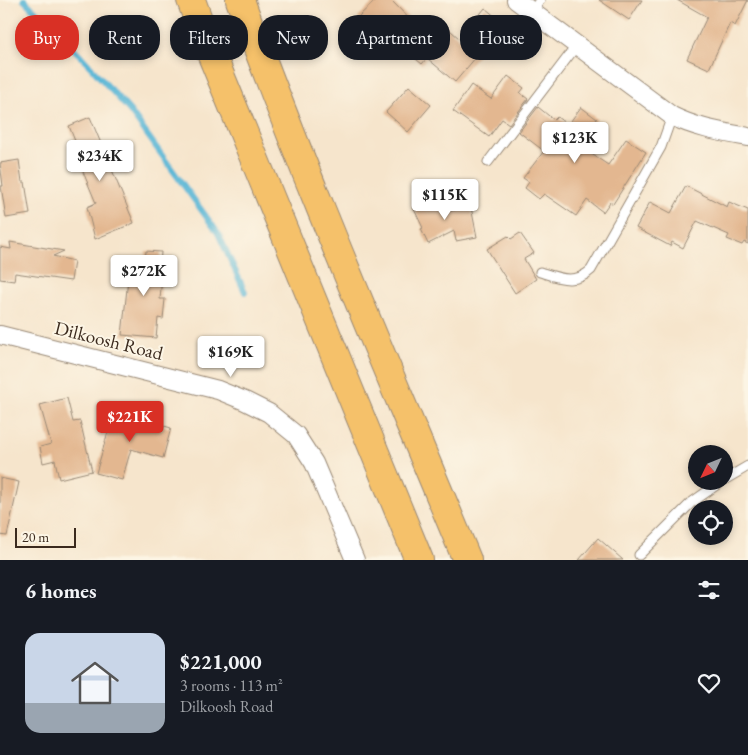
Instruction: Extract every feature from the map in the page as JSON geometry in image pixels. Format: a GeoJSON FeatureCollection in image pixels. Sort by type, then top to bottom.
{"type":"FeatureCollection","features":[{"type":"Feature","properties":{"kind":"highway"},"geometry":{"type":"LineString","coordinates":[[191,0],[204,36],[419,560]]}},
{"type":"Feature","properties":{"kind":"highway"},"geometry":{"type":"LineString","coordinates":[[240,0],[313,191],[467,560]]}},
{"type":"Feature","properties":{"kind":"street"},"geometry":{"type":"LineString","coordinates":[[516,0],[536,6],[577,45],[672,116],[689,124],[717,132],[748,137]]}},
{"type":"Feature","properties":{"kind":"street","name":"Dilkoosh Road"},"geometry":{"type":"LineString","coordinates":[[0,335],[218,390],[270,413],[296,436],[314,463],[355,560]]}},
{"type":"Feature","properties":{"kind":"lane"},"geometry":{"type":"LineString","coordinates":[[488,162],[577,45]]}},
{"type":"Feature","properties":{"kind":"lane"},"geometry":{"type":"LineString","coordinates":[[540,272],[563,280],[574,280],[585,276],[660,147],[672,116]]}},
{"type":"Feature","properties":{"kind":"lane"},"geometry":{"type":"LineString","coordinates":[[733,475],[748,466]]}},
{"type":"Feature","properties":{"kind":"lane"},"geometry":{"type":"LineString","coordinates":[[639,555],[692,503],[710,490]]}},
{"type":"Feature","properties":{"kind":"building"},"geometry":{"type":"Polygon","coordinates":[[[376,0],[391,0],[406,15],[360,15],[376,0]]]}},
{"type":"Feature","properties":{"kind":"building"},"geometry":{"type":"Polygon","coordinates":[[[599,0],[642,0],[629,20],[599,0]]]}},
{"type":"Feature","properties":{"kind":"building"},"geometry":{"type":"Polygon","coordinates":[[[677,0],[748,0],[735,26],[730,23],[709,69],[687,59],[707,17],[677,0]]]}},
{"type":"Feature","properties":{"kind":"building"},"geometry":{"type":"Polygon","coordinates":[[[485,8],[493,15],[479,15],[485,8]]]}},
{"type":"Feature","properties":{"kind":"building"},"geometry":{"type":"Polygon","coordinates":[[[450,30],[460,39],[460,60],[474,60],[455,82],[429,60],[450,60],[450,30]]]}},
{"type":"Feature","properties":{"kind":"building"},"geometry":{"type":"Polygon","coordinates":[[[417,60],[425,60],[422,64],[417,60]]]}},
{"type":"Feature","properties":{"kind":"building"},"geometry":{"type":"Polygon","coordinates":[[[508,76],[524,88],[520,93],[528,99],[509,124],[502,119],[489,137],[453,111],[471,85],[491,99],[508,76]]]}},
{"type":"Feature","properties":{"kind":"building"},"geometry":{"type":"Polygon","coordinates":[[[409,86],[431,105],[408,132],[386,112],[409,86]]]}},
{"type":"Feature","properties":{"kind":"building"},"geometry":{"type":"Polygon","coordinates":[[[538,107],[554,120],[557,117],[568,125],[581,107],[597,119],[578,145],[608,165],[626,139],[646,152],[613,204],[610,202],[603,212],[587,200],[576,216],[544,194],[539,199],[525,188],[529,182],[523,178],[544,151],[519,132],[538,107]]]}},
{"type":"Feature","properties":{"kind":"building"},"geometry":{"type":"Polygon","coordinates":[[[90,117],[134,223],[95,239],[87,207],[96,203],[71,143],[75,141],[69,126],[90,117]]]}},
{"type":"Feature","properties":{"kind":"building"},"geometry":{"type":"Polygon","coordinates":[[[19,160],[30,214],[6,218],[1,186],[3,186],[0,163],[19,160]]]}},
{"type":"Feature","properties":{"kind":"building"},"geometry":{"type":"Polygon","coordinates":[[[686,186],[727,207],[729,202],[748,210],[748,244],[744,242],[742,245],[727,239],[729,235],[697,221],[683,248],[672,242],[670,246],[636,228],[650,202],[671,213],[686,186]]]}},
{"type":"Feature","properties":{"kind":"building"},"geometry":{"type":"Polygon","coordinates":[[[435,196],[443,212],[471,207],[477,237],[456,241],[454,231],[428,244],[413,207],[435,196]]]}},
{"type":"Feature","properties":{"kind":"building"},"geometry":{"type":"Polygon","coordinates":[[[520,233],[534,253],[524,259],[536,279],[515,293],[487,249],[508,236],[511,239],[520,233]]]}},
{"type":"Feature","properties":{"kind":"building"},"geometry":{"type":"Polygon","coordinates":[[[10,242],[64,251],[53,256],[74,261],[71,281],[15,273],[14,281],[0,279],[0,247],[11,249],[10,242]]]}},
{"type":"Feature","properties":{"kind":"building"},"geometry":{"type":"Polygon","coordinates":[[[146,251],[161,252],[160,266],[163,266],[160,299],[165,299],[163,319],[158,318],[156,338],[122,335],[130,261],[145,261],[146,251]]]}},
{"type":"Feature","properties":{"kind":"building"},"geometry":{"type":"Polygon","coordinates":[[[67,398],[73,422],[80,421],[92,471],[59,479],[55,460],[43,463],[40,447],[51,444],[40,405],[67,398]]]}},
{"type":"Feature","properties":{"kind":"building"},"geometry":{"type":"Polygon","coordinates":[[[114,411],[171,428],[163,458],[131,449],[122,480],[96,473],[114,411]]]}},
{"type":"Feature","properties":{"kind":"building"},"geometry":{"type":"Polygon","coordinates":[[[0,478],[19,482],[7,536],[0,535],[0,478]]]}},
{"type":"Feature","properties":{"kind":"building"},"geometry":{"type":"Polygon","coordinates":[[[598,538],[623,560],[579,560],[598,538]]]}},
{"type":"Feature","properties":{"kind":"waterway"},"geometry":{"type":"LineString","coordinates":[[24,0],[80,55],[130,111],[218,233],[245,292]]}}]}
